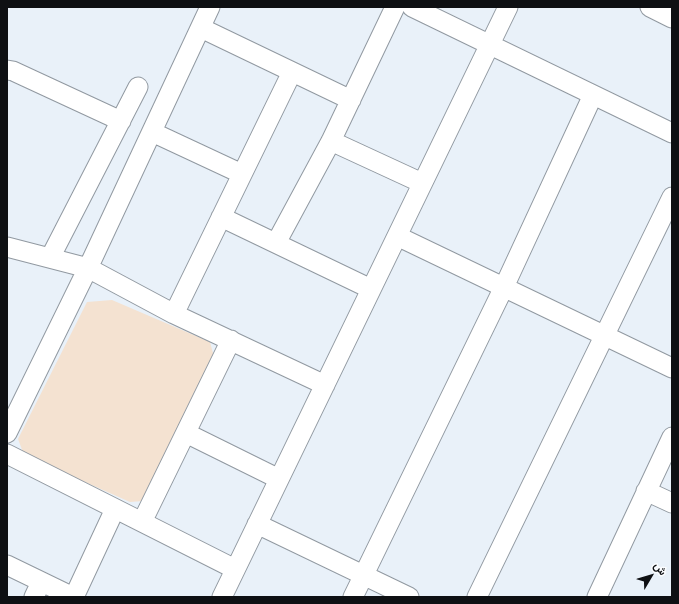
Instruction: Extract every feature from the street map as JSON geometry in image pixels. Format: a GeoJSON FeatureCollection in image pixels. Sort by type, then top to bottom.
{"type":"FeatureCollection","features":[{"type":"Feature","properties":{"kind":"street"},"geometry":{"type":"LineString","coordinates":[[7,433],[12,411],[88,268],[210,7]]}},
{"type":"Feature","properties":{"kind":"street"},"geometry":{"type":"LineString","coordinates":[[276,243],[331,141],[396,7]]}},
{"type":"Feature","properties":{"kind":"street"},"geometry":{"type":"LineString","coordinates":[[412,7],[672,134]]}},
{"type":"Feature","properties":{"kind":"street"},"geometry":{"type":"LineString","coordinates":[[222,597],[508,7]]}},
{"type":"Feature","properties":{"kind":"street"},"geometry":{"type":"LineString","coordinates":[[650,7],[672,18]]}},
{"type":"Feature","properties":{"kind":"street"},"geometry":{"type":"LineString","coordinates":[[201,28],[351,100]]}},
{"type":"Feature","properties":{"kind":"street"},"geometry":{"type":"LineString","coordinates":[[7,70],[13,71],[121,121]]}},
{"type":"Feature","properties":{"kind":"street"},"geometry":{"type":"LineString","coordinates":[[174,314],[292,72]]}},
{"type":"Feature","properties":{"kind":"street"},"geometry":{"type":"LineString","coordinates":[[50,258],[138,87]]}},
{"type":"Feature","properties":{"kind":"street"},"geometry":{"type":"LineString","coordinates":[[353,597],[504,287],[593,95]]}},
{"type":"Feature","properties":{"kind":"street"},"geometry":{"type":"LineString","coordinates":[[152,132],[242,174]]}},
{"type":"Feature","properties":{"kind":"street"},"geometry":{"type":"LineString","coordinates":[[331,141],[422,183]]}},
{"type":"Feature","properties":{"kind":"street"},"geometry":{"type":"LineString","coordinates":[[477,597],[672,197]]}},
{"type":"Feature","properties":{"kind":"street"},"geometry":{"type":"LineString","coordinates":[[221,217],[371,289]]}},
{"type":"Feature","properties":{"kind":"street"},"geometry":{"type":"LineString","coordinates":[[397,236],[672,368]]}},
{"type":"Feature","properties":{"kind":"street"},"geometry":{"type":"LineString","coordinates":[[7,247],[88,268],[174,314],[325,385]]}},
{"type":"Feature","properties":{"kind":"street"},"geometry":{"type":"LineString","coordinates":[[142,522],[231,340]]}},
{"type":"Feature","properties":{"kind":"street"},"geometry":{"type":"LineString","coordinates":[[186,433],[279,479]]}},
{"type":"Feature","properties":{"kind":"street"},"geometry":{"type":"LineString","coordinates":[[597,597],[672,437]]}},
{"type":"Feature","properties":{"kind":"street"},"geometry":{"type":"LineString","coordinates":[[7,454],[235,569]]}},
{"type":"Feature","properties":{"kind":"street"},"geometry":{"type":"LineString","coordinates":[[646,492],[672,503]]}},
{"type":"Feature","properties":{"kind":"street"},"geometry":{"type":"LineString","coordinates":[[7,565],[37,589],[73,597],[115,508]]}},
{"type":"Feature","properties":{"kind":"street"},"geometry":{"type":"LineString","coordinates":[[257,524],[409,597]]}},
{"type":"Feature","properties":{"kind":"shaded area"},"geometry":{"type":"Polygon","coordinates":[[[112,300],[210,342],[214,357],[143,501],[130,502],[24,455],[18,439],[87,302],[112,300]]]}}]}
